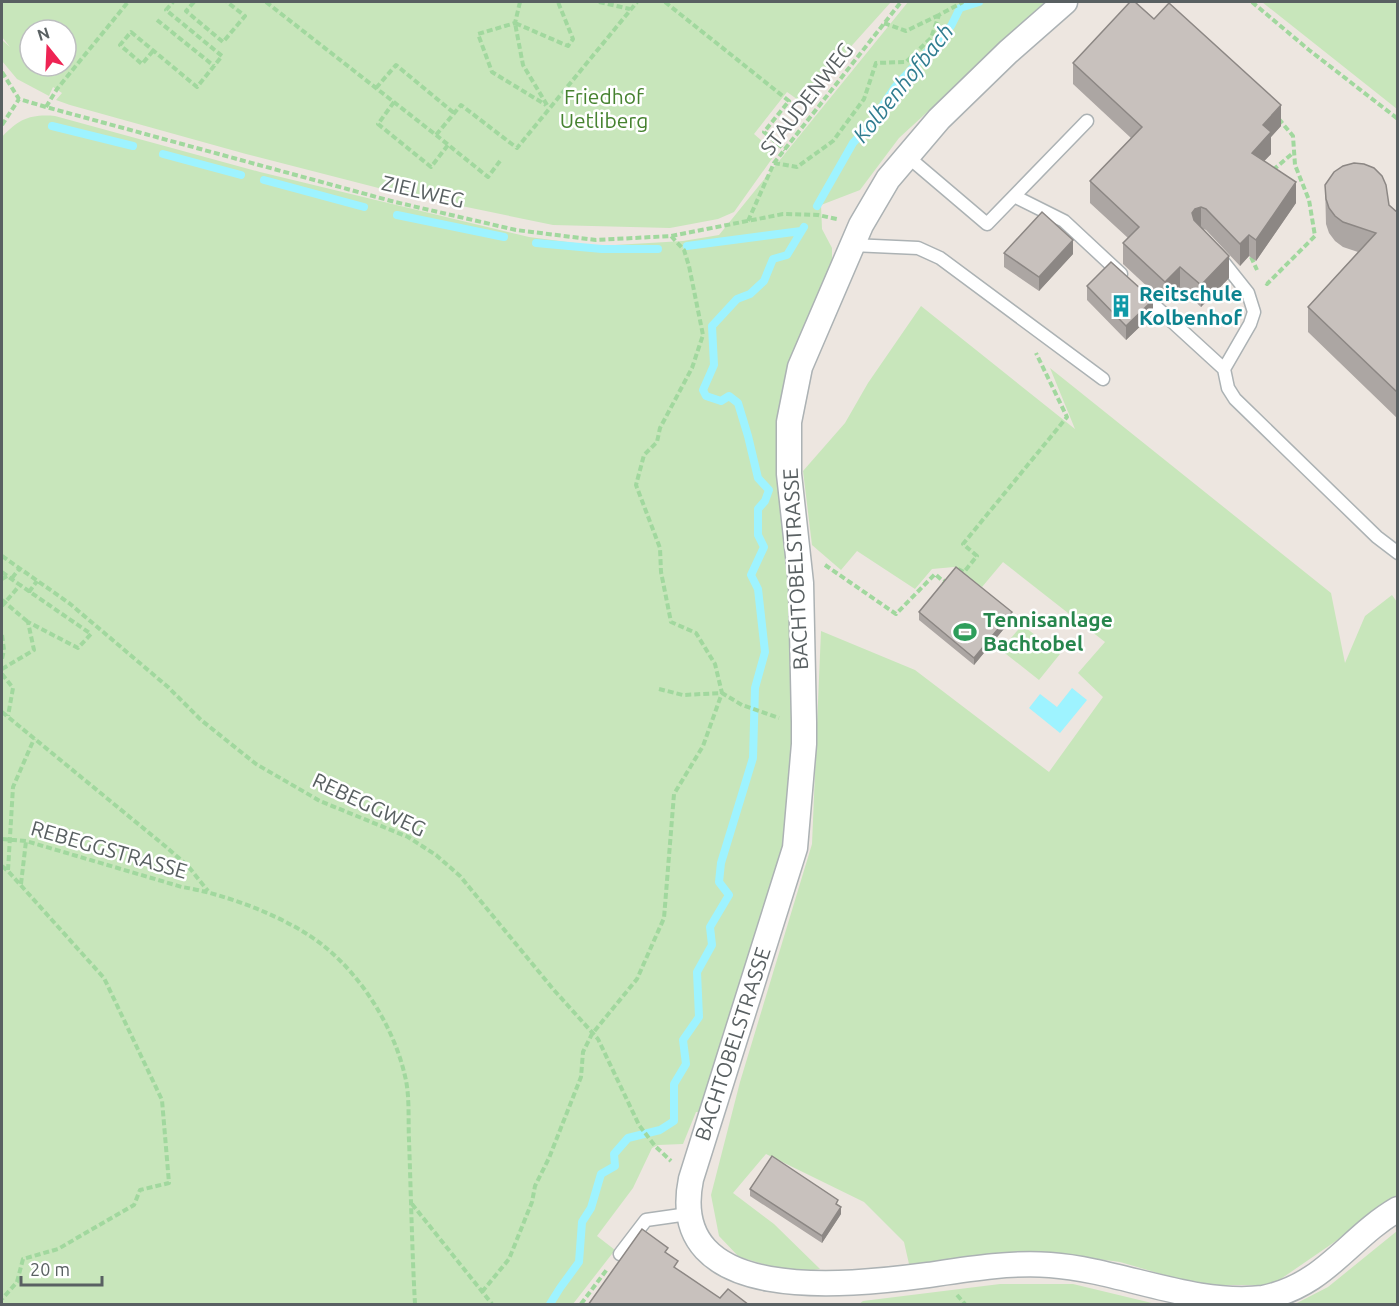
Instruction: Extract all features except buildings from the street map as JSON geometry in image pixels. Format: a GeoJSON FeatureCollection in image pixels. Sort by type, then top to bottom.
{"type":"FeatureCollection","features":[{"type":"Feature","properties":{"kind":"street","name":"BACHTOBELSTRASSE"},"geometry":{"type":"LineString","coordinates":[[688,1214],[688,1191],[696,1158],[795,848],[804,744],[801,583],[789,474],[789,422],[800,367],[856,235],[878,193],[939,119],[1008,52],[1065,2]]}},
{"type":"Feature","properties":{"kind":"street"},"geometry":{"type":"LineString","coordinates":[[688,1214],[696,1240],[704,1254],[732,1275],[752,1283],[828,1288],[1014,1264],[1049,1265],[1081,1268],[1208,1299],[1240,1302],[1266,1298],[1309,1281],[1398,1209]]}},
{"type":"Feature","properties":{"kind":"lane"},"geometry":{"type":"LineString","coordinates":[[907,156],[987,224],[1087,121]]}},
{"type":"Feature","properties":{"kind":"lane"},"geometry":{"type":"LineString","coordinates":[[1014,196],[1064,221],[1224,369],[1227,388],[1235,399],[1396,549]]}},
{"type":"Feature","properties":{"kind":"lane"},"geometry":{"type":"LineString","coordinates":[[856,235],[930,252],[949,263],[1103,379]]}},
{"type":"Feature","properties":{"kind":"lane"},"geometry":{"type":"LineString","coordinates":[[1209,245],[1226,262],[1248,293],[1253,305],[1253,318],[1224,369]]}},
{"type":"Feature","properties":{"kind":"lane"},"geometry":{"type":"LineString","coordinates":[[620,1254],[645,1220],[688,1214]]}},
{"type":"Feature","properties":{"kind":"path"},"geometry":{"type":"LineString","coordinates":[[46,107],[128,2]]}},
{"type":"Feature","properties":{"kind":"path"},"geometry":{"type":"LineString","coordinates":[[153,51],[142,64],[120,45],[131,32],[197,87],[222,56],[166,10],[173,2]]}},
{"type":"Feature","properties":{"kind":"path"},"geometry":{"type":"LineString","coordinates":[[192,2],[186,10],[223,42],[244,16],[227,2]]}},
{"type":"Feature","properties":{"kind":"path"},"geometry":{"type":"LineString","coordinates":[[266,2],[488,177],[500,161]]}},
{"type":"Feature","properties":{"kind":"path"},"geometry":{"type":"LineString","coordinates":[[520,2],[515,23],[523,65],[548,106]]}},
{"type":"Feature","properties":{"kind":"path"},"geometry":{"type":"LineString","coordinates":[[548,106],[492,72],[478,34],[515,23],[568,46],[573,39],[558,2]]}},
{"type":"Feature","properties":{"kind":"path"},"geometry":{"type":"LineString","coordinates":[[599,2],[631,9]]}},
{"type":"Feature","properties":{"kind":"path"},"geometry":{"type":"LineString","coordinates":[[436,135],[461,105],[517,148],[548,106],[637,2]]}},
{"type":"Feature","properties":{"kind":"path"},"geometry":{"type":"LineString","coordinates":[[665,2],[789,101],[764,132],[785,150]]}},
{"type":"Feature","properties":{"kind":"path","name":"STAUDENWEG"},"geometry":{"type":"LineString","coordinates":[[748,221],[774,163],[901,2]]}},
{"type":"Feature","properties":{"kind":"path"},"geometry":{"type":"LineString","coordinates":[[885,23],[906,31],[963,2]]}},
{"type":"Feature","properties":{"kind":"path"},"geometry":{"type":"LineString","coordinates":[[1252,2],[1309,50],[1398,119]]}},
{"type":"Feature","properties":{"kind":"path"},"geometry":{"type":"LineString","coordinates":[[774,163],[797,167],[834,141],[864,99],[876,63],[906,62],[931,38],[939,15]]}},
{"type":"Feature","properties":{"kind":"path"},"geometry":{"type":"LineString","coordinates":[[157,20],[214,66]]}},
{"type":"Feature","properties":{"kind":"path"},"geometry":{"type":"LineString","coordinates":[[375,88],[396,65],[454,113]]}},
{"type":"Feature","properties":{"kind":"path"},"geometry":{"type":"LineString","coordinates":[[2,72],[19,99],[2,125]]}},
{"type":"Feature","properties":{"kind":"path","name":"ZIELWEG"},"geometry":{"type":"LineString","coordinates":[[19,99],[395,202],[516,230],[596,240],[671,236],[783,214],[800,214],[818,215],[856,235]]}},
{"type":"Feature","properties":{"kind":"path"},"geometry":{"type":"LineString","coordinates":[[394,102],[378,123],[431,167],[448,145]]}},
{"type":"Feature","properties":{"kind":"path"},"geometry":{"type":"LineString","coordinates":[[1248,293],[1262,279],[1267,284],[1314,236],[1309,200],[1294,165],[1293,136],[1273,113]]}},
{"type":"Feature","properties":{"kind":"path"},"geometry":{"type":"LineString","coordinates":[[1270,173],[1293,153]]}},
{"type":"Feature","properties":{"kind":"path"},"geometry":{"type":"LineString","coordinates":[[482,1292],[509,1259],[532,1202],[535,1186],[549,1158],[581,1077],[583,1052],[592,1034],[637,979],[664,918],[674,794],[703,746],[722,693],[715,664],[696,633],[671,622],[661,572],[660,548],[636,484],[644,455],[657,442],[660,428],[692,368],[703,335],[684,250],[671,236]]}},
{"type":"Feature","properties":{"kind":"path"},"geometry":{"type":"LineString","coordinates":[[797,546],[896,614],[935,574],[944,582],[958,568],[964,572],[977,556],[963,544],[1067,417],[1036,356],[1030,324]]}},
{"type":"Feature","properties":{"kind":"path","name":"REBEGGWEG"},"geometry":{"type":"LineString","coordinates":[[2,556],[69,603],[168,687],[201,720],[256,764],[320,801],[408,837],[436,855],[460,876],[592,1034],[602,1048],[639,1125],[655,1146]]}},
{"type":"Feature","properties":{"kind":"path"},"geometry":{"type":"LineString","coordinates":[[2,579],[9,577],[20,568]]}},
{"type":"Feature","properties":{"kind":"path"},"geometry":{"type":"LineString","coordinates":[[2,572],[91,634],[78,648],[28,622],[2,603],[20,585]]}},
{"type":"Feature","properties":{"kind":"path"},"geometry":{"type":"LineString","coordinates":[[29,592],[37,581]]}},
{"type":"Feature","properties":{"kind":"path"},"geometry":{"type":"LineString","coordinates":[[2,669],[34,650],[28,622]]}},
{"type":"Feature","properties":{"kind":"path"},"geometry":{"type":"LineString","coordinates":[[2,635],[4,650],[2,659]]}},
{"type":"Feature","properties":{"kind":"path"},"geometry":{"type":"LineString","coordinates":[[2,674],[13,688],[8,717]]}},
{"type":"Feature","properties":{"kind":"path"},"geometry":{"type":"LineString","coordinates":[[659,689],[683,695],[722,693],[742,705],[773,718]]}},
{"type":"Feature","properties":{"kind":"path"},"geometry":{"type":"LineString","coordinates":[[2,712],[165,846],[188,866],[208,891]]}},
{"type":"Feature","properties":{"kind":"path"},"geometry":{"type":"LineString","coordinates":[[8,871],[13,787],[34,739]]}},
{"type":"Feature","properties":{"kind":"path","name":"REBEGGSTRASSE"},"geometry":{"type":"LineString","coordinates":[[2,839],[26,841],[182,887],[208,891],[279,919],[325,947],[367,992],[394,1039],[406,1078],[415,1305]]}},
{"type":"Feature","properties":{"kind":"path"},"geometry":{"type":"LineString","coordinates":[[21,885],[26,841]]}},
{"type":"Feature","properties":{"kind":"path"},"geometry":{"type":"LineString","coordinates":[[2,866],[104,978],[162,1100],[169,1183],[140,1190],[134,1205],[58,1249],[23,1259],[17,1282],[2,1299]]}},
{"type":"Feature","properties":{"kind":"path"},"geometry":{"type":"LineString","coordinates":[[411,1204],[492,1305]]}},
{"type":"Feature","properties":{"kind":"path"},"geometry":{"type":"LineString","coordinates":[[581,1305],[620,1254]]}},
{"type":"Feature","properties":{"kind":"green space","name":"Friedhof Uetliberg"},"geometry":{"type":"Polygon","coordinates":[[[2,2],[891,2],[801,102],[787,92],[754,134],[776,153],[734,212],[718,219],[670,228],[553,225],[394,192],[246,154],[56,100],[62,93],[53,87],[49,96],[17,79],[2,61],[2,40],[10,47],[2,37],[2,2]]]}},
{"type":"Feature","properties":{"kind":"green space"},"geometry":{"type":"Polygon","coordinates":[[[908,2],[1047,2],[899,138],[860,190],[821,205],[822,229],[832,248],[832,262],[789,360],[779,420],[790,585],[793,747],[784,846],[700,1112],[696,1112],[683,1144],[658,1145],[652,1148],[633,1188],[597,1236],[615,1250],[573,1304],[2,1304],[2,137],[26,119],[55,116],[260,172],[529,237],[598,246],[683,241],[719,235],[908,2]]]}},
{"type":"Feature","properties":{"kind":"green space"},"geometry":{"type":"Polygon","coordinates":[[[1262,2],[1397,2],[1397,109],[1262,2]]]}},
{"type":"Feature","properties":{"kind":"green space"},"geometry":{"type":"Polygon","coordinates":[[[921,306],[1075,429],[1050,368],[1331,593],[1345,663],[1365,616],[1392,595],[1397,602],[1397,1199],[1272,1285],[1199,1285],[1120,1262],[1052,1253],[909,1264],[904,1242],[864,1202],[766,1154],[733,1193],[774,1224],[820,1269],[794,1273],[739,1257],[719,1236],[711,1195],[740,1082],[812,844],[821,631],[915,670],[1049,772],[1103,697],[1078,673],[1105,642],[1003,562],[982,587],[954,567],[932,569],[915,589],[857,551],[841,570],[812,545],[803,471],[845,423],[868,383],[921,306]]]}},
{"type":"Feature","properties":{"kind":"green space"},"geometry":{"type":"Polygon","coordinates":[[[1022,625],[1060,654],[1039,680],[1001,650],[1022,625]]]}},
{"type":"Feature","properties":{"kind":"green space"},"geometry":{"type":"Polygon","coordinates":[[[1397,1231],[1397,1304],[1295,1304],[1328,1287],[1397,1231]]]}},
{"type":"Feature","properties":{"kind":"green space"},"geometry":{"type":"Polygon","coordinates":[[[1000,1284],[1073,1284],[1156,1304],[859,1304],[863,1301],[1000,1284]]]}},
{"type":"Feature","properties":{"kind":"water"},"geometry":{"type":"Polygon","coordinates":[[[1072,688],[1087,700],[1060,733],[1029,708],[1040,694],[1057,707],[1072,688]]]}},
{"type":"Feature","properties":{"kind":"waterway","name":"Kolbenhofbach"},"geometry":{"type":"LineString","coordinates":[[817,206],[853,143],[869,126],[895,87],[951,26],[960,8],[979,2]]}},
{"type":"Feature","properties":{"kind":"waterway"},"geometry":{"type":"LineString","coordinates":[[52,126],[133,146]]}},
{"type":"Feature","properties":{"kind":"waterway"},"geometry":{"type":"LineString","coordinates":[[163,154],[241,175]]}},
{"type":"Feature","properties":{"kind":"waterway"},"geometry":{"type":"LineString","coordinates":[[264,180],[364,207]]}},
{"type":"Feature","properties":{"kind":"waterway"},"geometry":{"type":"LineString","coordinates":[[397,215],[504,237]]}},
{"type":"Feature","properties":{"kind":"waterway","name":"Kolbenhofbach"},"geometry":{"type":"LineString","coordinates":[[550,1304],[579,1262],[582,1222],[591,1208],[601,1174],[615,1166],[614,1154],[628,1138],[660,1130],[674,1121],[674,1084],[686,1064],[683,1040],[699,1017],[697,972],[712,945],[710,927],[729,895],[719,882],[721,863],[753,758],[755,688],[765,652],[758,589],[751,575],[764,547],[758,535],[758,509],[765,501],[769,490],[758,478],[738,403],[729,396],[721,401],[706,396],[703,390],[714,365],[712,326],[737,299],[750,294],[764,281],[773,259],[787,255],[804,227]]}},
{"type":"Feature","properties":{"kind":"waterway"},"geometry":{"type":"LineString","coordinates":[[687,246],[801,231]]}},
{"type":"Feature","properties":{"kind":"waterway"},"geometry":{"type":"LineString","coordinates":[[536,243],[602,249],[658,249]]}},
{"type":"Feature","properties":{"kind":"place","name":"Reitschule Kolbenhof"},"geometry":{"type":"Point","coordinates":[1121,306]}},
{"type":"Feature","properties":{"kind":"place","name":"Tennisanlage Bachtobel"},"geometry":{"type":"Point","coordinates":[965,632]}}]}
